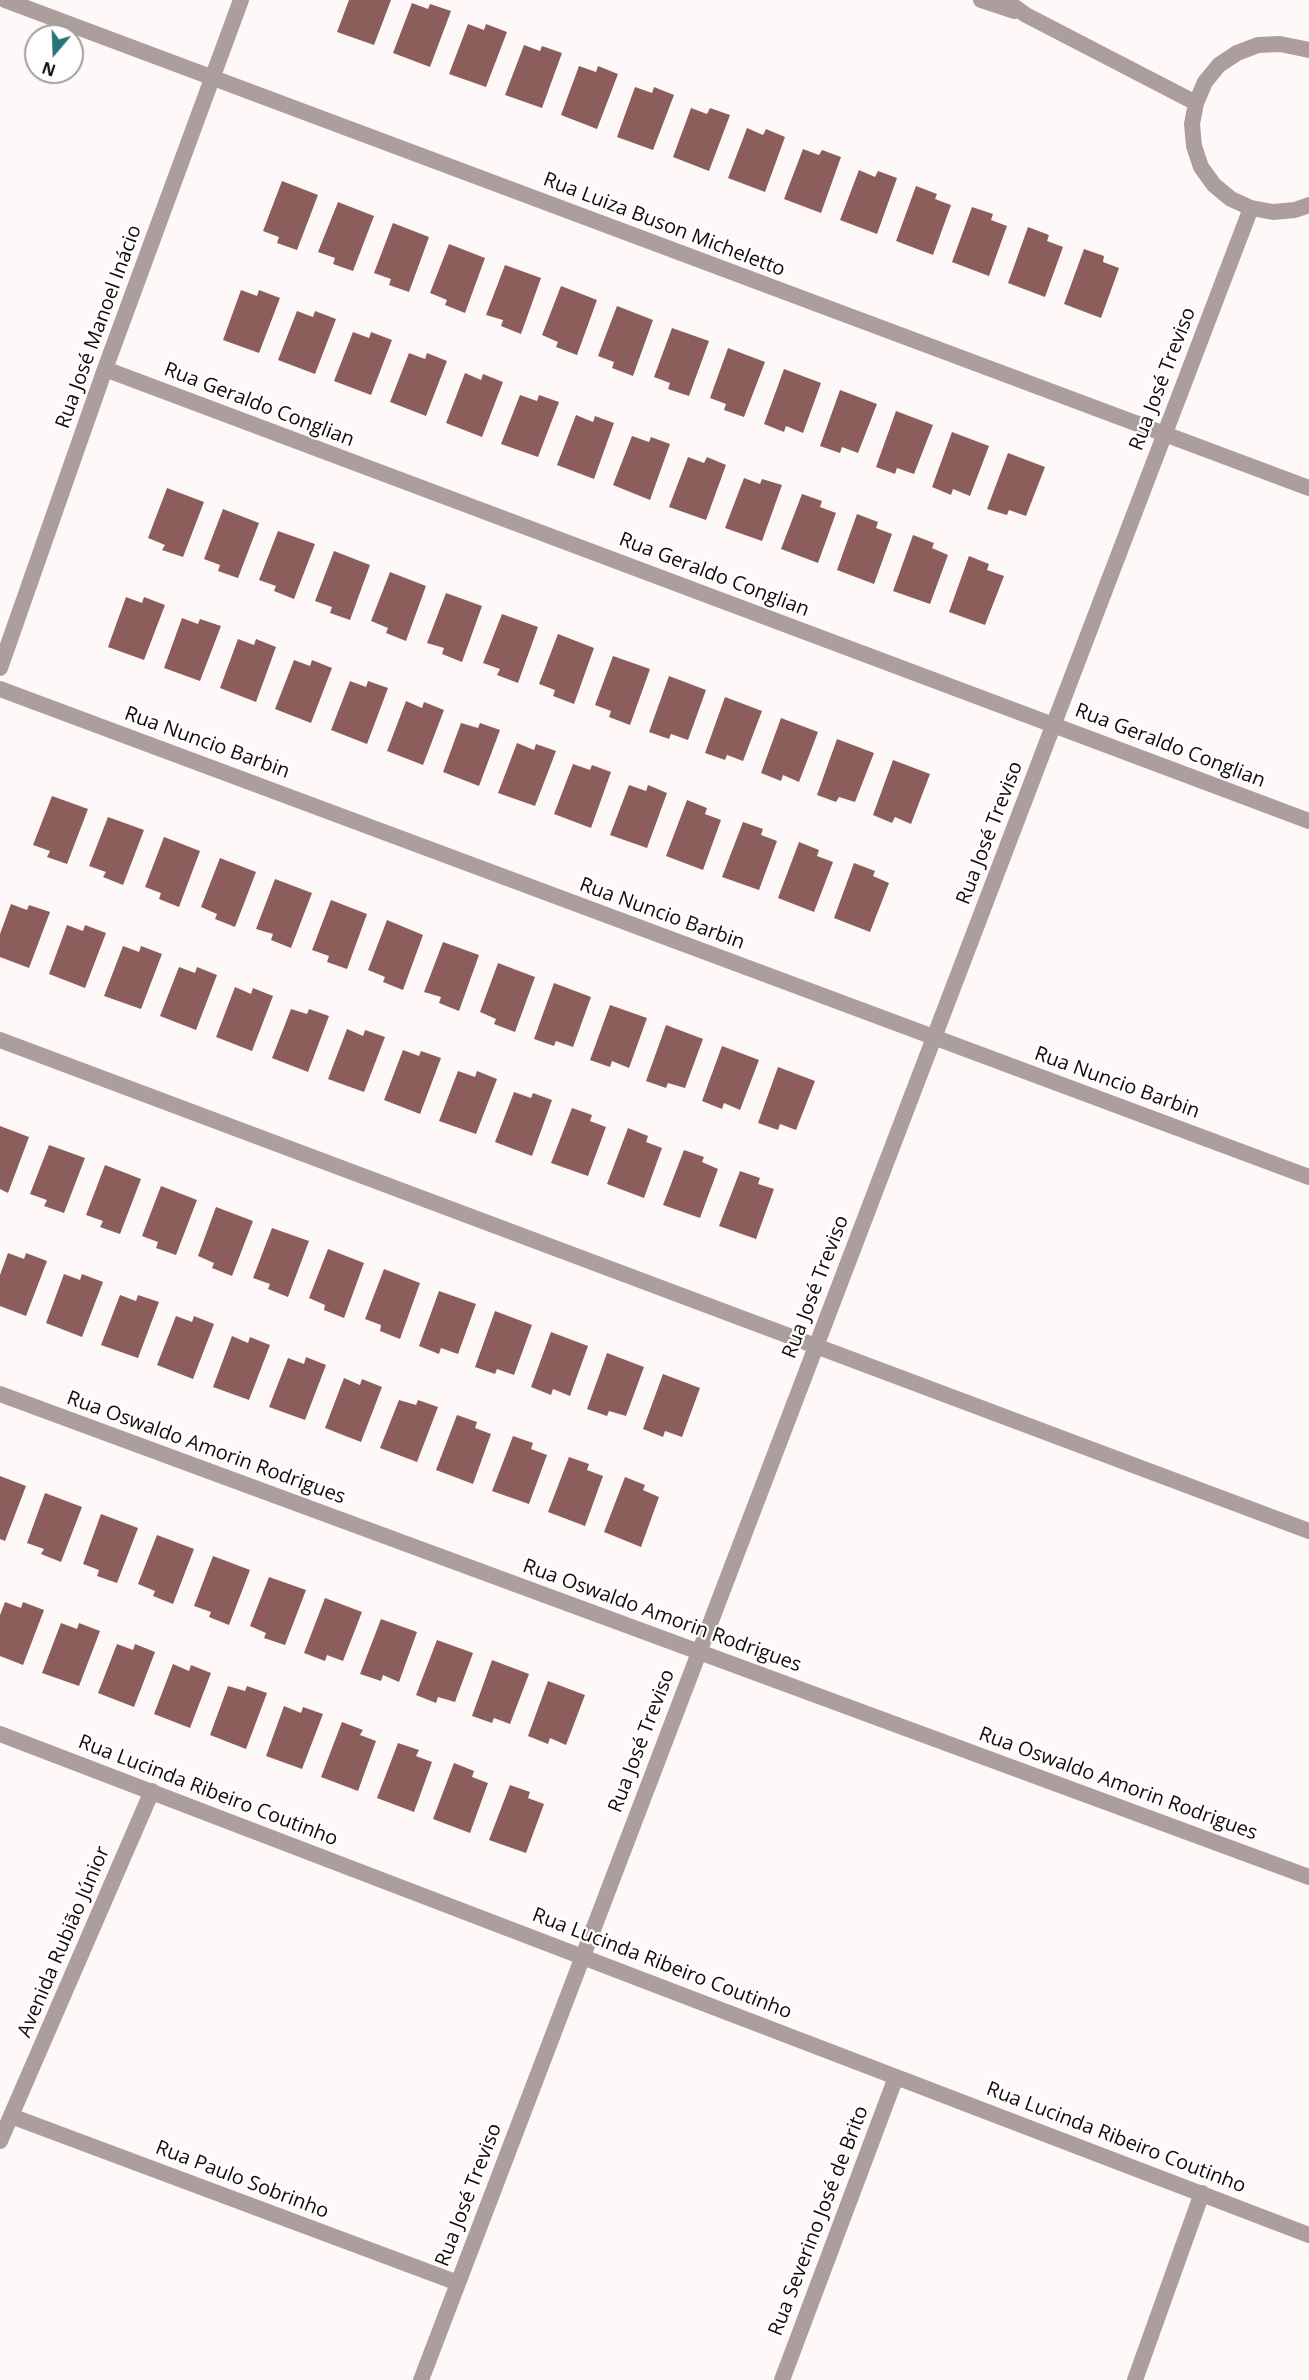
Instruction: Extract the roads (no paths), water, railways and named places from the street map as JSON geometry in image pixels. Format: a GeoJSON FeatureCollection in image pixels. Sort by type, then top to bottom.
{"type":"FeatureCollection","features":[{"type":"Feature","properties":{"kind":"street","name":"Rua Luiza Buson Micheletto"},"geometry":{"type":"LineString","coordinates":[[6,0],[1309,488]]}},
{"type":"Feature","properties":{"kind":"street","name":"Rua José Manoel Inácio"},"geometry":{"type":"LineString","coordinates":[[0,668],[7,631],[241,0]]}},
{"type":"Feature","properties":{"kind":"street"},"geometry":{"type":"LineString","coordinates":[[981,0],[1026,15]]}},
{"type":"Feature","properties":{"kind":"street"},"geometry":{"type":"LineString","coordinates":[[1005,0],[1026,15],[1196,103]]}},
{"type":"Feature","properties":{"kind":"street"},"geometry":{"type":"LineString","coordinates":[[1307,45],[1258,45],[1237,53],[1219,65],[1204,82],[1196,103],[1192,124],[1194,146],[1201,167],[1214,185],[1231,199],[1251,208],[1273,212],[1294,210],[1309,205]]}},
{"type":"Feature","properties":{"kind":"street","name":"Rua José Treviso"},"geometry":{"type":"LineString","coordinates":[[421,2380],[1251,208]]}},
{"type":"Feature","properties":{"kind":"street","name":"Rua Geraldo Conglian"},"geometry":{"type":"LineString","coordinates":[[105,369],[1309,821]]}},
{"type":"Feature","properties":{"kind":"street","name":"Rua Nuncio Barbin"},"geometry":{"type":"LineString","coordinates":[[0,689],[1309,1177]]}},
{"type":"Feature","properties":{"kind":"street"},"geometry":{"type":"LineString","coordinates":[[0,1040],[1309,1531]]}},
{"type":"Feature","properties":{"kind":"street","name":"Rua Oswaldo Amorin Rodrigues"},"geometry":{"type":"LineString","coordinates":[[0,1394],[1309,1877]]}},
{"type":"Feature","properties":{"kind":"street","name":"Rua Lucinda Ribeiro Coutinho"},"geometry":{"type":"LineString","coordinates":[[0,1734],[1309,2235]]}},
{"type":"Feature","properties":{"kind":"street","name":"Avenida Rubião Júnior"},"geometry":{"type":"LineString","coordinates":[[0,2142],[152,1791]]}},
{"type":"Feature","properties":{"kind":"street","name":"Rua Severino José de Brito"},"geometry":{"type":"LineString","coordinates":[[782,2380],[896,2076]]}},
{"type":"Feature","properties":{"kind":"street","name":"Rua Paulo Sobrinho"},"geometry":{"type":"LineString","coordinates":[[11,2116],[458,2283]]}},
{"type":"Feature","properties":{"kind":"street"},"geometry":{"type":"LineString","coordinates":[[1135,2380],[1202,2193]]}}]}
